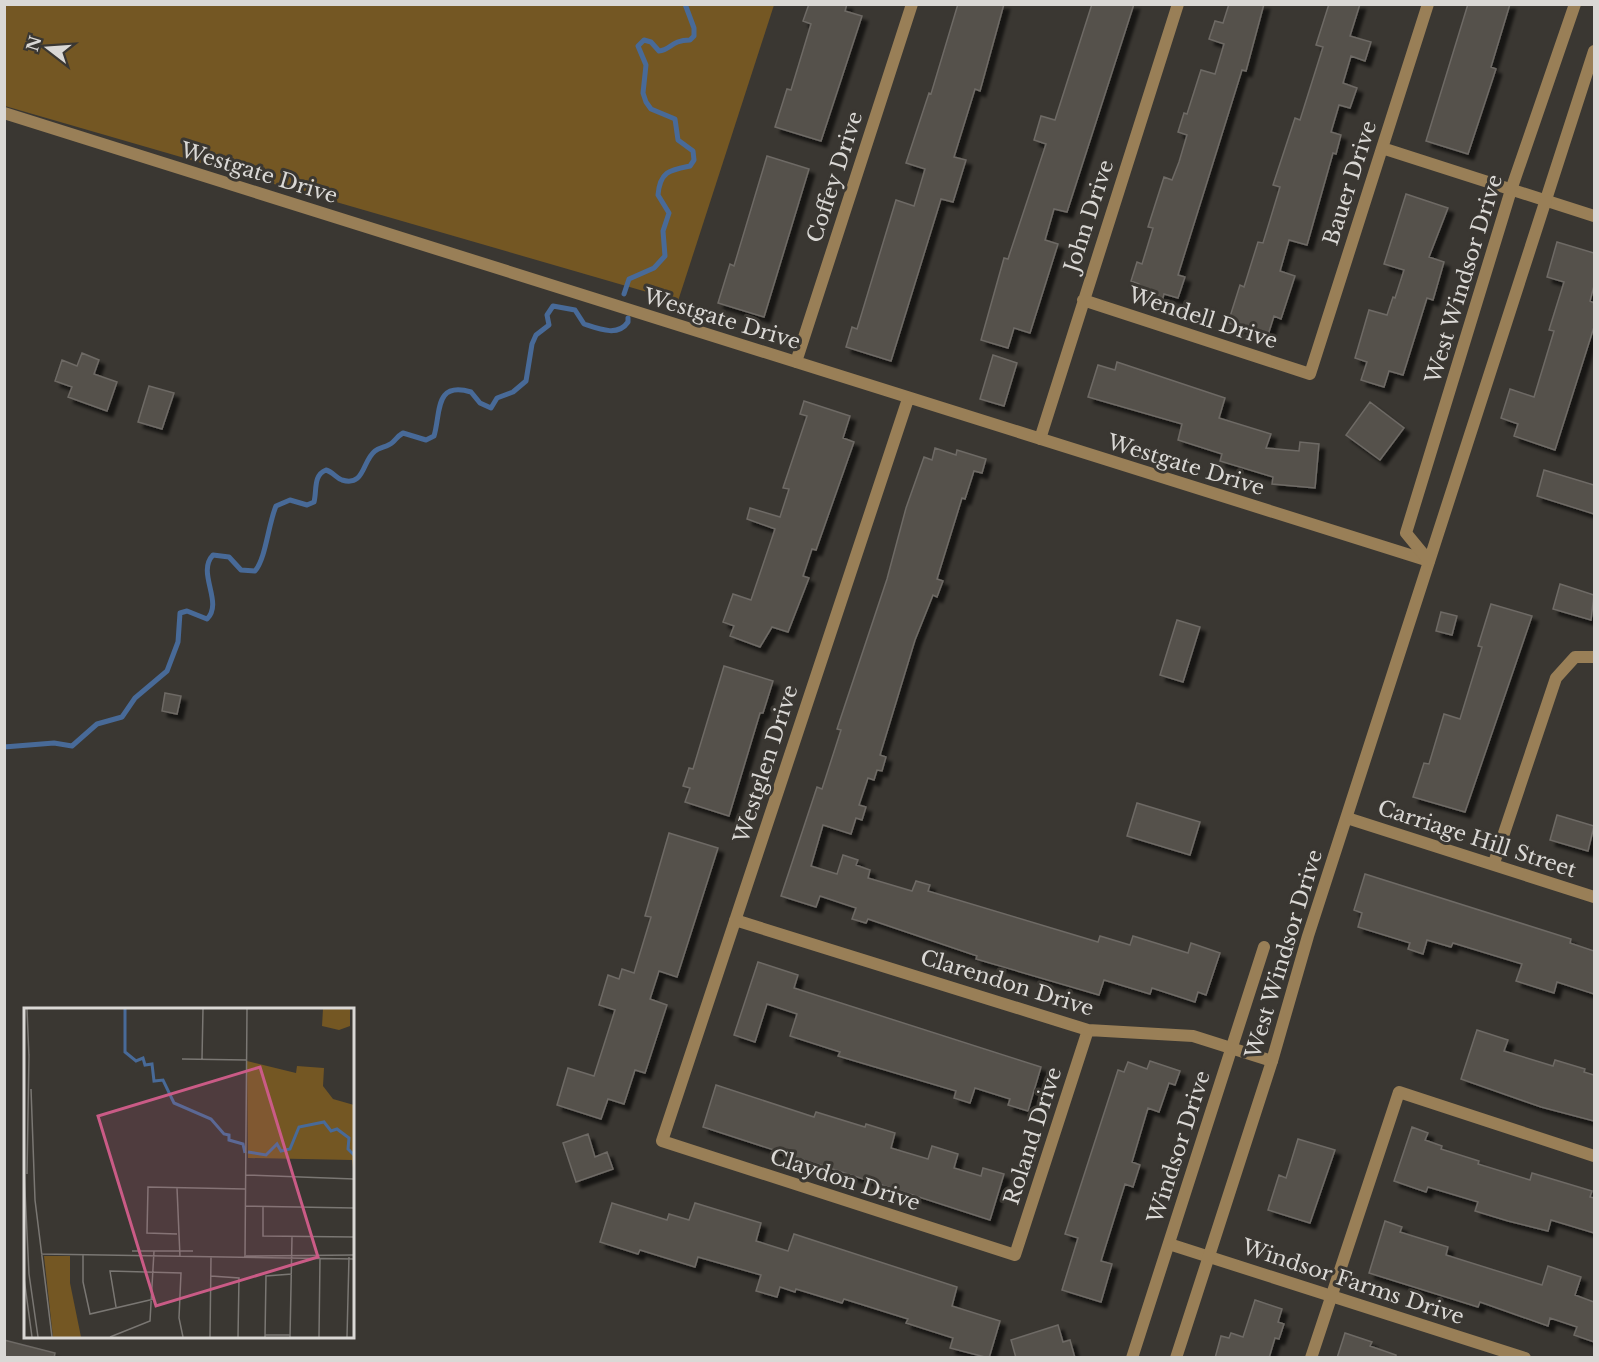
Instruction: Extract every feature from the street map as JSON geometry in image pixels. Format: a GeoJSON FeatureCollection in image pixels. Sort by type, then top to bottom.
{"type":"FeatureCollection","features":[{"type":"Feature","properties":{"kind":"street","name":"Coffey Drive"},"geometry":{"type":"LineString","coordinates":[[796,362],[912,4]]}},
{"type":"Feature","properties":{"kind":"street","name":"John Drive"},"geometry":{"type":"LineString","coordinates":[[1040,440],[1178,4]]}},
{"type":"Feature","properties":{"kind":"street","name":"Bauer Drive"},"geometry":{"type":"LineString","coordinates":[[1310,374],[1428,4]]}},
{"type":"Feature","properties":{"kind":"street","name":"West Windsor Drive"},"geometry":{"type":"LineString","coordinates":[[1429,561],[1406,533],[1511,190],[1575,4]]}},
{"type":"Feature","properties":{"kind":"street","name":"West Windsor Drive"},"geometry":{"type":"LineString","coordinates":[[1176,1358],[1272,1061],[1308,936],[1594,51]]}},
{"type":"Feature","properties":{"kind":"street","name":"Westgate Drive"},"geometry":{"type":"LineString","coordinates":[[4,113],[1429,561]]}},
{"type":"Feature","properties":{"kind":"street"},"geometry":{"type":"LineString","coordinates":[[1382,148],[1594,216]]}},
{"type":"Feature","properties":{"kind":"street","name":"Wendell Drive"},"geometry":{"type":"LineString","coordinates":[[1083,300],[1310,374]]}},
{"type":"Feature","properties":{"kind":"street","name":"Westglen Drive"},"geometry":{"type":"LineString","coordinates":[[662,1141],[908,399]]}},
{"type":"Feature","properties":{"kind":"street"},"geometry":{"type":"LineString","coordinates":[[1494,863],[1557,678],[1575,657],[1594,657]]}},
{"type":"Feature","properties":{"kind":"street","name":"Carriage Hill Street"},"geometry":{"type":"LineString","coordinates":[[1347,818],[1494,863],[1594,897]]}},
{"type":"Feature","properties":{"kind":"street","name":"Clarendon Drive"},"geometry":{"type":"LineString","coordinates":[[735,920],[1088,1030],[1193,1036],[1272,1061]]}},
{"type":"Feature","properties":{"kind":"street","name":"Windsor Drive"},"geometry":{"type":"LineString","coordinates":[[1132,1358],[1263,947]]}},
{"type":"Feature","properties":{"kind":"street","name":"Roland Drive"},"geometry":{"type":"LineString","coordinates":[[1015,1255],[1088,1030]]}},
{"type":"Feature","properties":{"kind":"street"},"geometry":{"type":"LineString","coordinates":[[1311,1358],[1399,1092],[1594,1156]]}},
{"type":"Feature","properties":{"kind":"street","name":"Claydon Drive"},"geometry":{"type":"LineString","coordinates":[[662,1141],[1015,1255]]}},
{"type":"Feature","properties":{"kind":"street","name":"Windsor Farms Drive"},"geometry":{"type":"LineString","coordinates":[[1168,1244],[1525,1358]]}},
{"type":"Feature","properties":{"kind":"shaded area"},"geometry":{"type":"Polygon","coordinates":[[[4,5],[774,5],[678,301],[5,106],[4,5]]]}},
{"type":"Feature","properties":{"kind":"building"},"geometry":{"type":"Polygon","coordinates":[[[809,4],[847,4],[845,11],[862,16],[821,141],[775,127],[787,89],[791,90],[811,24],[803,21],[809,4]]]}},
{"type":"Feature","properties":{"kind":"building"},"geometry":{"type":"Polygon","coordinates":[[[958,4],[1004,4],[980,91],[975,89],[954,157],[966,160],[953,202],[941,199],[891,361],[846,347],[852,327],[857,329],[896,200],[914,206],[925,169],[906,163],[929,93],[931,94],[958,4]]]}},
{"type":"Feature","properties":{"kind":"building"},"geometry":{"type":"Polygon","coordinates":[[[1092,4],[1134,4],[1067,212],[1054,209],[1045,240],[1058,244],[1030,333],[1014,328],[1008,348],[981,340],[1004,258],[1008,259],[1046,144],[1034,140],[1041,116],[1055,120],[1092,4]]]}},
{"type":"Feature","properties":{"kind":"building"},"geometry":{"type":"Polygon","coordinates":[[[1229,4],[1264,4],[1246,71],[1242,70],[1178,275],[1185,277],[1178,298],[1164,294],[1161,305],[1135,297],[1139,284],[1131,281],[1137,262],[1142,264],[1153,228],[1148,227],[1164,177],[1172,180],[1179,162],[1187,135],[1178,132],[1184,113],[1187,114],[1201,70],[1215,74],[1224,44],[1209,39],[1215,21],[1223,23],[1229,4]]]}},
{"type":"Feature","properties":{"kind":"building"},"geometry":{"type":"Polygon","coordinates":[[[1329,4],[1360,4],[1350,36],[1371,42],[1365,61],[1351,56],[1343,83],[1357,88],[1350,108],[1339,105],[1331,132],[1341,135],[1336,154],[1333,153],[1307,245],[1289,240],[1280,271],[1295,276],[1281,319],[1274,316],[1268,335],[1228,323],[1240,285],[1244,287],[1258,242],[1263,243],[1280,187],[1273,185],[1295,118],[1300,120],[1323,47],[1316,45],[1329,4]]]}},
{"type":"Feature","properties":{"kind":"building"},"geometry":{"type":"Polygon","coordinates":[[[1468,4],[1510,4],[1491,67],[1496,69],[1468,154],[1426,141],[1468,4]]]}},
{"type":"Feature","properties":{"kind":"building"},"geometry":{"type":"Polygon","coordinates":[[[767,156],[809,169],[764,317],[718,303],[730,264],[734,266],[767,156]]]}},
{"type":"Feature","properties":{"kind":"building"},"geometry":{"type":"Polygon","coordinates":[[[1406,194],[1448,208],[1429,257],[1444,262],[1433,300],[1427,298],[1403,375],[1389,371],[1384,387],[1361,380],[1367,362],[1355,358],[1369,310],[1387,315],[1404,270],[1384,264],[1406,194]]]}},
{"type":"Feature","properties":{"kind":"building"},"geometry":{"type":"Polygon","coordinates":[[[1557,242],[1594,253],[1594,286],[1590,301],[1594,303],[1594,327],[1555,450],[1514,436],[1518,424],[1501,418],[1510,389],[1534,397],[1554,331],[1549,330],[1564,282],[1547,277],[1557,242]]]}},
{"type":"Feature","properties":{"kind":"building"},"geometry":{"type":"Polygon","coordinates":[[[82,353],[99,360],[94,374],[117,382],[107,411],[68,397],[72,387],[55,381],[62,360],[77,366],[82,353]]]}},
{"type":"Feature","properties":{"kind":"building"},"geometry":{"type":"Polygon","coordinates":[[[993,355],[1017,363],[1004,406],[980,399],[993,355]]]}},
{"type":"Feature","properties":{"kind":"building"},"geometry":{"type":"Polygon","coordinates":[[[1117,362],[1225,398],[1219,418],[1271,434],[1266,448],[1299,451],[1300,442],[1319,444],[1315,488],[1272,484],[1273,477],[1220,461],[1222,454],[1178,440],[1182,424],[1088,397],[1098,365],[1115,370],[1117,362]]]}},
{"type":"Feature","properties":{"kind":"building"},"geometry":{"type":"Polygon","coordinates":[[[149,386],[174,393],[162,429],[138,422],[149,386]]]}},
{"type":"Feature","properties":{"kind":"building"},"geometry":{"type":"Polygon","coordinates":[[[804,401],[850,416],[843,438],[854,442],[816,550],[812,549],[803,576],[809,578],[788,632],[772,627],[760,647],[730,636],[734,626],[723,622],[733,594],[751,600],[775,529],[747,519],[750,508],[780,517],[789,489],[783,488],[807,416],[800,414],[804,401]]]}},
{"type":"Feature","properties":{"kind":"building"},"geometry":{"type":"Polygon","coordinates":[[[1370,402],[1404,428],[1380,460],[1346,435],[1370,402]]]}},
{"type":"Feature","properties":{"kind":"building"},"geometry":{"type":"Polygon","coordinates":[[[935,448],[956,455],[957,450],[986,459],[982,473],[974,471],[965,499],[962,498],[937,579],[943,581],[937,597],[933,595],[915,640],[880,755],[886,757],[882,771],[877,770],[874,780],[868,778],[859,805],[866,807],[862,820],[856,818],[851,834],[823,825],[811,866],[837,874],[843,855],[858,860],[856,865],[870,870],[868,878],[912,891],[916,881],[930,885],[928,891],[1098,942],[1100,936],[1130,945],[1133,936],[1188,953],[1191,943],[1220,953],[1206,995],[1198,992],[1195,1002],[1152,988],[1150,994],[1104,980],[1099,995],[976,959],[977,956],[868,919],[866,923],[852,919],[856,908],[820,896],[816,907],[781,896],[817,787],[822,789],[841,730],[837,729],[887,579],[906,508],[924,457],[932,460],[935,448]]]}},
{"type":"Feature","properties":{"kind":"building"},"geometry":{"type":"Polygon","coordinates":[[[1544,470],[1594,485],[1594,514],[1537,496],[1544,470]]]}},
{"type":"Feature","properties":{"kind":"building"},"geometry":{"type":"Polygon","coordinates":[[[1560,584],[1594,595],[1591,620],[1553,609],[1560,584]]]}},
{"type":"Feature","properties":{"kind":"building"},"geometry":{"type":"Polygon","coordinates":[[[1491,604],[1532,616],[1465,812],[1413,797],[1424,763],[1429,764],[1444,714],[1460,719],[1482,647],[1478,646],[1491,604]]]}},
{"type":"Feature","properties":{"kind":"building"},"geometry":{"type":"Polygon","coordinates":[[[1441,612],[1457,616],[1452,635],[1436,631],[1441,612]]]}},
{"type":"Feature","properties":{"kind":"building"},"geometry":{"type":"Polygon","coordinates":[[[1177,620],[1200,627],[1183,682],[1160,675],[1177,620]]]}},
{"type":"Feature","properties":{"kind":"building"},"geometry":{"type":"Polygon","coordinates":[[[724,666],[773,681],[763,713],[760,713],[729,816],[685,802],[690,788],[683,786],[689,768],[693,769],[724,666]]]}},
{"type":"Feature","properties":{"kind":"building"},"geometry":{"type":"Polygon","coordinates":[[[165,693],[181,696],[177,714],[162,711],[165,693]]]}},
{"type":"Feature","properties":{"kind":"building"},"geometry":{"type":"Polygon","coordinates":[[[1137,803],[1200,822],[1190,855],[1127,836],[1137,803]]]}},
{"type":"Feature","properties":{"kind":"building"},"geometry":{"type":"Polygon","coordinates":[[[1557,815],[1594,826],[1588,851],[1550,840],[1557,815]]]}},
{"type":"Feature","properties":{"kind":"building"},"geometry":{"type":"Polygon","coordinates":[[[669,833],[718,848],[677,977],[659,971],[650,999],[667,1005],[645,1073],[635,1070],[624,1104],[608,1099],[601,1119],[557,1105],[568,1068],[594,1076],[615,1010],[599,1005],[608,975],[619,979],[622,969],[634,973],[651,917],[645,916],[669,833]]]}},
{"type":"Feature","properties":{"kind":"building"},"geometry":{"type":"Polygon","coordinates":[[[1365,874],[1571,939],[1570,943],[1594,951],[1594,994],[1557,982],[1554,993],[1516,981],[1522,964],[1453,943],[1451,947],[1427,940],[1423,954],[1408,949],[1410,943],[1358,927],[1362,913],[1354,910],[1365,874]]]}},
{"type":"Feature","properties":{"kind":"building"},"geometry":{"type":"Polygon","coordinates":[[[758,962],[798,975],[794,988],[1041,1067],[1028,1111],[1008,1105],[1010,1099],[975,1088],[970,1103],[954,1098],[956,1091],[838,1056],[840,1052],[790,1036],[797,1014],[767,1004],[755,1042],[734,1035],[758,962]]]}},
{"type":"Feature","properties":{"kind":"building"},"geometry":{"type":"Polygon","coordinates":[[[1477,1030],[1508,1040],[1504,1051],[1553,1066],[1555,1060],[1585,1069],[1584,1072],[1594,1075],[1594,1121],[1541,1107],[1461,1079],[1477,1030]]]}},
{"type":"Feature","properties":{"kind":"building"},"geometry":{"type":"Polygon","coordinates":[[[1150,1061],[1180,1071],[1175,1085],[1169,1083],[1159,1112],[1148,1108],[1132,1162],[1140,1165],[1133,1187],[1125,1184],[1101,1261],[1112,1264],[1101,1302],[1062,1290],[1078,1238],[1065,1234],[1118,1070],[1124,1072],[1128,1062],[1147,1069],[1150,1061]]]}},
{"type":"Feature","properties":{"kind":"building"},"geometry":{"type":"Polygon","coordinates":[[[716,1085],[814,1117],[816,1112],[865,1127],[866,1124],[895,1133],[891,1148],[928,1159],[932,1146],[958,1154],[954,1168],[981,1176],[983,1168],[1004,1174],[990,1220],[703,1127],[716,1085]]]}},
{"type":"Feature","properties":{"kind":"building"},"geometry":{"type":"Polygon","coordinates":[[[1412,1127],[1428,1133],[1425,1140],[1442,1146],[1441,1149],[1479,1161],[1478,1164],[1530,1180],[1532,1173],[1592,1191],[1590,1197],[1594,1198],[1594,1233],[1551,1220],[1548,1231],[1508,1221],[1475,1211],[1478,1202],[1428,1187],[1426,1192],[1394,1181],[1412,1127]]]}},
{"type":"Feature","properties":{"kind":"building"},"geometry":{"type":"Polygon","coordinates":[[[588,1134],[595,1157],[607,1152],[613,1169],[576,1182],[563,1143],[588,1134]]]}},
{"type":"Feature","properties":{"kind":"building"},"geometry":{"type":"Polygon","coordinates":[[[1298,1139],[1335,1150],[1310,1223],[1268,1210],[1279,1175],[1286,1178],[1298,1139]]]}},
{"type":"Feature","properties":{"kind":"building"},"geometry":{"type":"Polygon","coordinates":[[[612,1203],[667,1220],[669,1214],[689,1220],[695,1203],[761,1223],[756,1241],[788,1251],[794,1234],[957,1287],[952,1306],[1000,1321],[989,1358],[950,1348],[953,1338],[906,1323],[908,1319],[844,1299],[842,1303],[796,1289],[795,1292],[780,1287],[777,1297],[756,1291],[761,1275],[698,1257],[695,1267],[640,1250],[638,1254],[600,1242],[612,1203]]]}},
{"type":"Feature","properties":{"kind":"building"},"geometry":{"type":"Polygon","coordinates":[[[1385,1221],[1402,1227],[1400,1232],[1448,1247],[1446,1255],[1542,1285],[1548,1266],[1581,1277],[1575,1295],[1594,1302],[1594,1342],[1574,1335],[1577,1327],[1550,1318],[1548,1326],[1480,1302],[1478,1307],[1369,1273],[1385,1221]]]}},
{"type":"Feature","properties":{"kind":"building"},"geometry":{"type":"Polygon","coordinates":[[[1255,1300],[1282,1309],[1278,1322],[1284,1324],[1279,1339],[1275,1338],[1269,1358],[1215,1358],[1221,1336],[1229,1338],[1231,1333],[1243,1337],[1255,1300]]]}},
{"type":"Feature","properties":{"kind":"building"},"geometry":{"type":"Polygon","coordinates":[[[1058,1325],[1063,1342],[1070,1340],[1075,1358],[1016,1358],[1011,1340],[1058,1325]]]}},
{"type":"Feature","properties":{"kind":"building"},"geometry":{"type":"Polygon","coordinates":[[[1345,1333],[1372,1342],[1370,1346],[1396,1355],[1396,1358],[1337,1358],[1345,1333]]]}},
{"type":"Feature","properties":{"kind":"building"},"geometry":{"type":"Polygon","coordinates":[[[4,1340],[55,1353],[54,1358],[4,1358],[4,1340]]]}},
{"type":"Feature","properties":{"kind":"waterway"},"geometry":{"type":"LineString","coordinates":[[624,294],[629,279],[654,268],[665,256],[663,231],[669,213],[658,195],[661,181],[667,173],[690,166],[694,160],[693,151],[678,140],[675,119],[651,109],[646,102],[643,93],[646,65],[638,46],[644,40],[651,42],[659,51],[675,43],[690,40],[694,36],[694,28],[685,4]]}},
{"type":"Feature","properties":{"kind":"waterway"},"geometry":{"type":"LineString","coordinates":[[4,747],[54,743],[72,746],[97,724],[122,717],[135,698],[167,671],[178,642],[180,613],[187,611],[207,619],[211,612],[213,604],[207,570],[213,555],[229,557],[241,570],[255,571],[262,558],[276,506],[290,500],[307,505],[314,502],[317,479],[322,472],[326,470],[342,480],[355,480],[375,451],[391,444],[403,433],[426,440],[434,436],[441,401],[451,391],[471,392],[480,403],[491,408],[497,398],[513,392],[526,381],[532,344],[536,335],[549,325],[547,315],[553,306],[575,310],[584,324],[614,331],[624,327],[628,318]]}}]}
